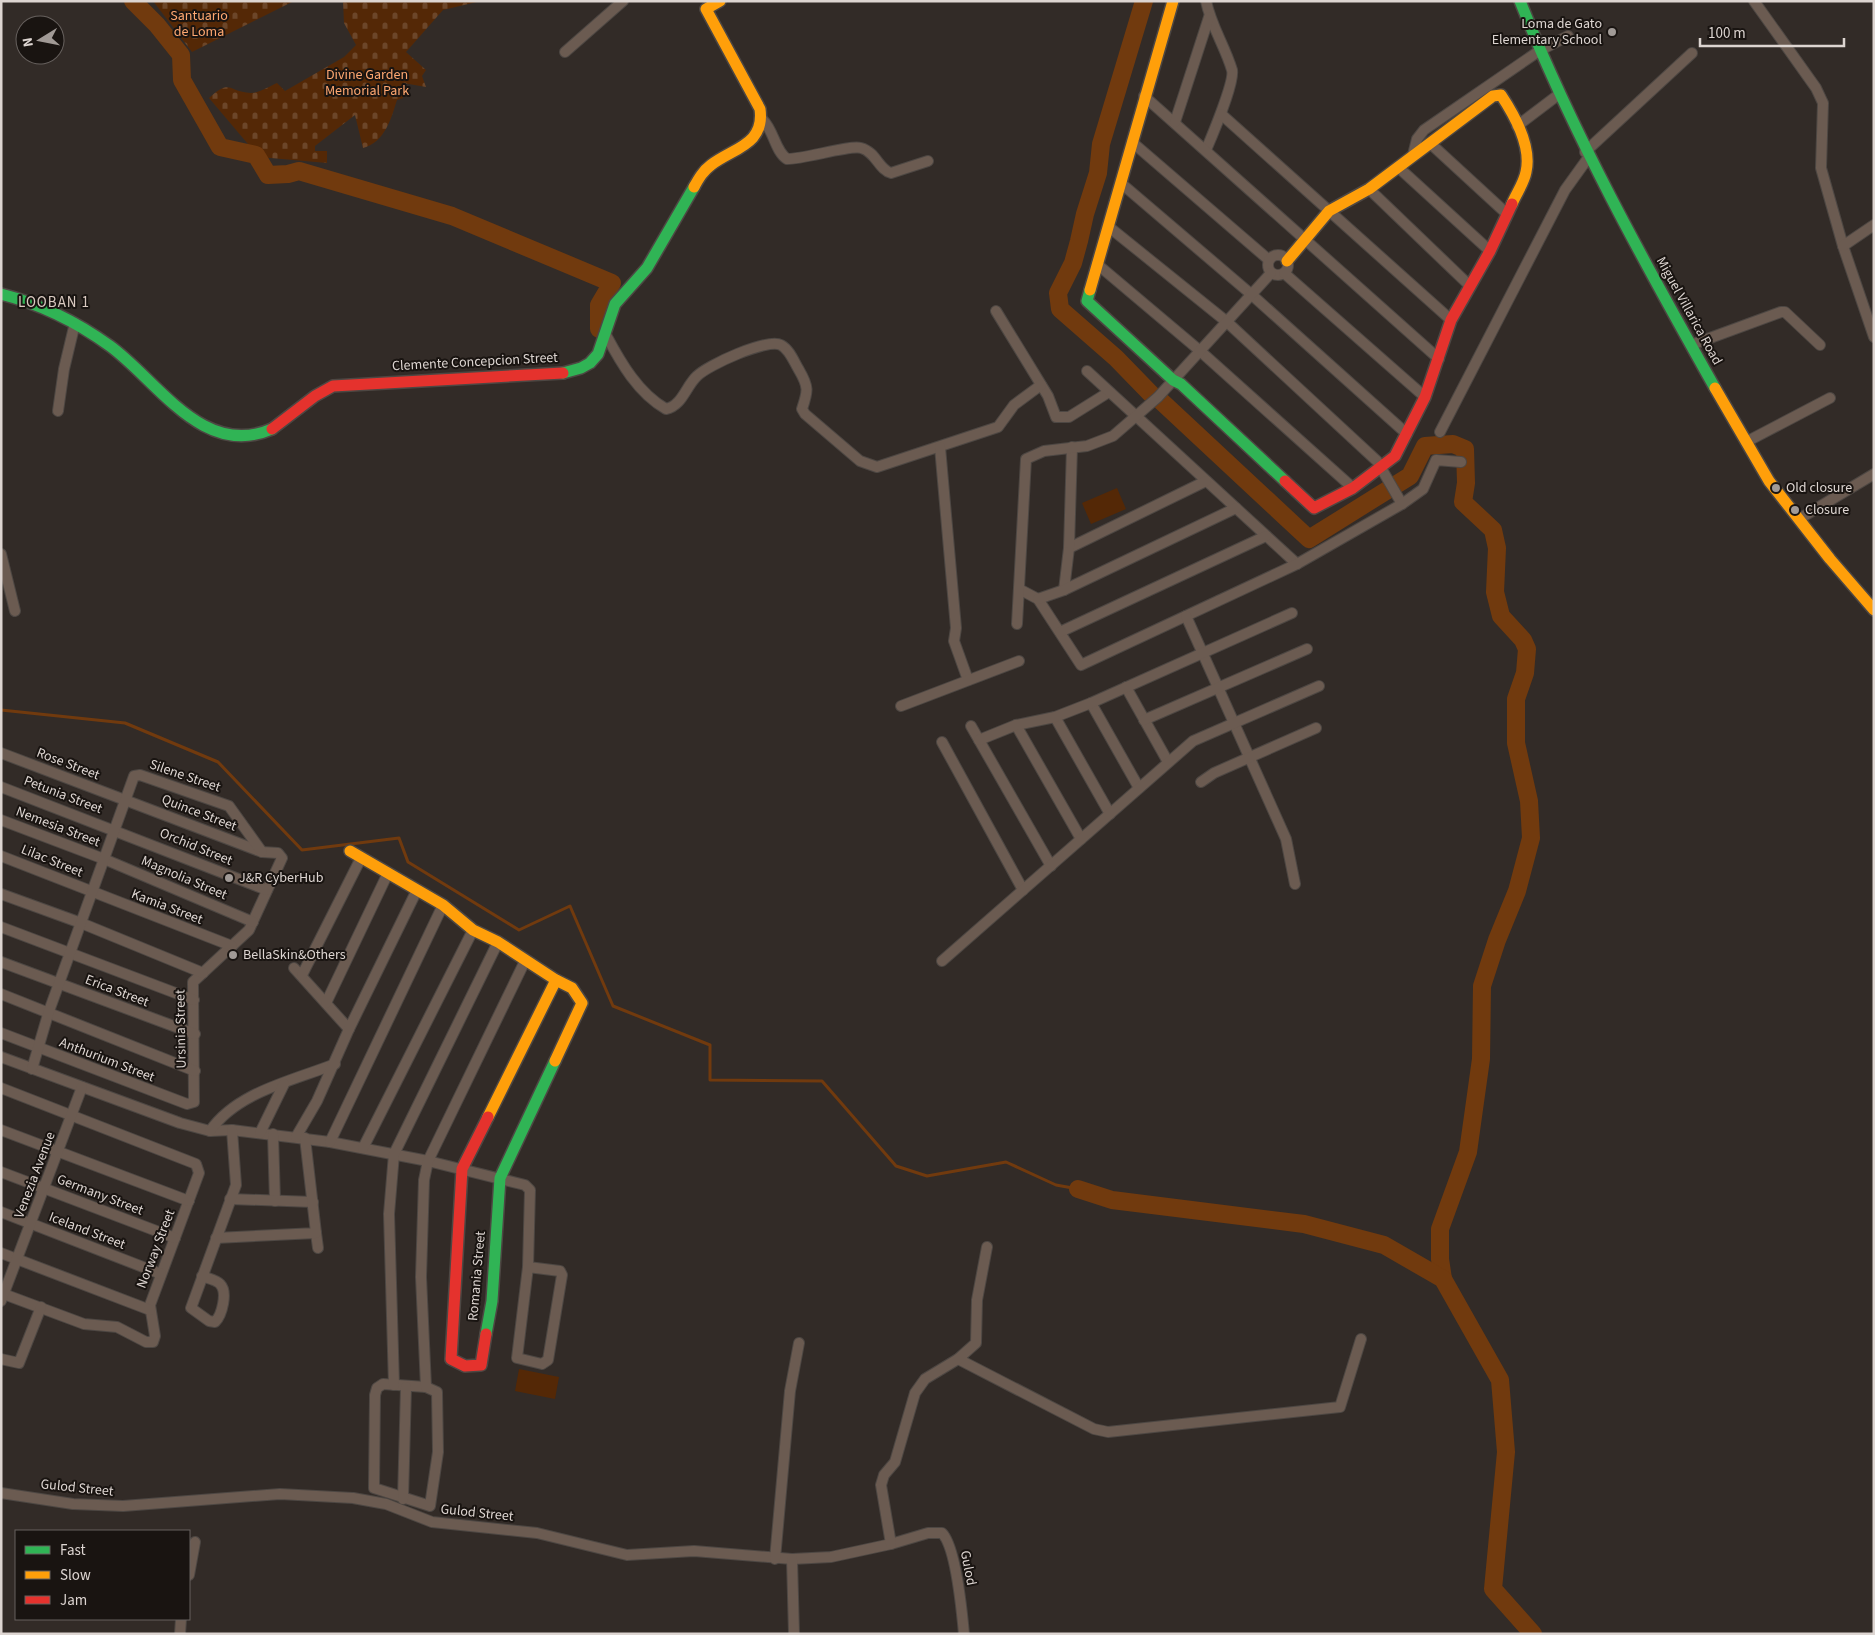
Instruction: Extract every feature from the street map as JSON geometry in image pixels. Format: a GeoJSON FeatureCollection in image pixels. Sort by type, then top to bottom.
{"type":"FeatureCollection","features":[{"type":"Feature","properties":{"kind":"street"},"geometry":{"type":"LineString","coordinates":[[565,52],[622,1]]}},
{"type":"Feature","properties":{"kind":"street"},"geometry":{"type":"LineString","coordinates":[[720,1],[703,5],[760,110],[763,120],[771,128],[782,156],[787,159],[860,148],[873,155],[887,172],[891,173],[928,161]]}},
{"type":"Feature","properties":{"kind":"street"},"geometry":{"type":"LineString","coordinates":[[1173,1],[1144,96],[1122,184],[1087,301],[1173,380],[1181,384],[1314,508],[1353,488],[1381,468],[1395,456],[1407,434],[1425,397],[1451,320],[1490,251],[1526,173],[1528,162],[1517,126],[1500,95],[1493,96],[1369,189],[1329,211],[1287,261],[1288,268],[1284,274],[1278,276],[1271,273],[1268,267],[1269,260]]}},
{"type":"Feature","properties":{"kind":"street"},"geometry":{"type":"LineString","coordinates":[[1206,1],[1209,17],[1233,72],[1221,114],[1206,150]]}},
{"type":"Feature","properties":{"kind":"street","name":"Miguel Villarica Road"},"geometry":{"type":"LineString","coordinates":[[1520,1],[1539,52],[1586,155],[1746,442],[1769,481],[1830,560],[1874,610]]}},
{"type":"Feature","properties":{"kind":"street"},"geometry":{"type":"LineString","coordinates":[[1754,1],[1816,88],[1823,103],[1820,168],[1843,246],[1874,337]]}},
{"type":"Feature","properties":{"kind":"street"},"geometry":{"type":"LineString","coordinates":[[1175,122],[1209,17]]}},
{"type":"Feature","properties":{"kind":"street"},"geometry":{"type":"LineString","coordinates":[[1413,155],[1417,139],[1424,130],[1539,52],[1568,36]]}},
{"type":"Feature","properties":{"kind":"street"},"geometry":{"type":"LineString","coordinates":[[1440,432],[1565,190],[1586,155],[1692,53]]}},
{"type":"Feature","properties":{"kind":"street"},"geometry":{"type":"LineString","coordinates":[[1517,126],[1558,95]]}},
{"type":"Feature","properties":{"kind":"street"},"geometry":{"type":"LineString","coordinates":[[1144,96],[1206,150],[1303,240],[1439,359]]}},
{"type":"Feature","properties":{"kind":"street"},"geometry":{"type":"LineString","coordinates":[[1221,114],[1451,320]]}},
{"type":"Feature","properties":{"kind":"street","name":"Clemente Concepcion Street"},"geometry":{"type":"LineString","coordinates":[[1,294],[23,299],[54,311],[75,323],[123,356],[180,412],[198,424],[235,436],[264,432],[321,391],[333,386],[570,372],[590,363],[598,354],[615,304],[647,268],[702,173],[709,165],[755,138],[760,131],[763,120]]}},
{"type":"Feature","properties":{"kind":"street"},"geometry":{"type":"LineString","coordinates":[[1132,142],[1269,260]]}},
{"type":"Feature","properties":{"kind":"street"},"geometry":{"type":"LineString","coordinates":[[1431,144],[1506,213]]}},
{"type":"Feature","properties":{"kind":"street"},"geometry":{"type":"LineString","coordinates":[[1398,167],[1490,251]]}},
{"type":"Feature","properties":{"kind":"street"},"geometry":{"type":"LineString","coordinates":[[1122,184],[1252,295],[1407,434]]}},
{"type":"Feature","properties":{"kind":"street"},"geometry":{"type":"LineString","coordinates":[[1369,189],[1470,286]]}},
{"type":"Feature","properties":{"kind":"street"},"geometry":{"type":"LineString","coordinates":[[1843,246],[1874,225]]}},
{"type":"Feature","properties":{"kind":"street"},"geometry":{"type":"LineString","coordinates":[[1109,227],[1227,322],[1377,461],[1388,483],[1402,504]]}},
{"type":"Feature","properties":{"kind":"street"},"geometry":{"type":"LineString","coordinates":[[1269,260],[1278,255],[1287,261]]}},
{"type":"Feature","properties":{"kind":"street"},"geometry":{"type":"LineString","coordinates":[[1097,264],[1199,350],[1353,488]]}},
{"type":"Feature","properties":{"kind":"street"},"geometry":{"type":"LineString","coordinates":[[1017,624],[1026,459],[1044,450],[1087,446],[1113,436],[1173,380],[1271,273]]}},
{"type":"Feature","properties":{"kind":"street"},"geometry":{"type":"LineString","coordinates":[[1284,274],[1425,397]]}},
{"type":"Feature","properties":{"kind":"street"},"geometry":{"type":"LineString","coordinates":[[996,311],[1041,385],[1056,417],[1069,417],[1110,392]]}},
{"type":"Feature","properties":{"kind":"street"},"geometry":{"type":"LineString","coordinates":[[1691,345],[1781,312],[1785,312],[1820,345]]}},
{"type":"Feature","properties":{"kind":"street"},"geometry":{"type":"LineString","coordinates":[[58,411],[64,369],[75,323]]}},
{"type":"Feature","properties":{"kind":"street"},"geometry":{"type":"LineString","coordinates":[[606,335],[622,364],[641,389],[656,404],[666,409],[680,400],[692,380],[709,366],[767,343],[780,344],[788,351],[806,383],[808,392],[802,409],[805,414],[860,461],[877,467],[998,427],[1014,405],[1041,385]]}},
{"type":"Feature","properties":{"kind":"street"},"geometry":{"type":"LineString","coordinates":[[1087,371],[1297,564]]}},
{"type":"Feature","properties":{"kind":"street"},"geometry":{"type":"LineString","coordinates":[[1746,442],[1830,398]]}},
{"type":"Feature","properties":{"kind":"street"},"geometry":{"type":"LineString","coordinates":[[940,447],[956,628],[954,641],[968,680]]}},
{"type":"Feature","properties":{"kind":"street"},"geometry":{"type":"LineString","coordinates":[[1064,590],[1069,548],[1072,447]]}},
{"type":"Feature","properties":{"kind":"street"},"geometry":{"type":"LineString","coordinates":[[1019,589],[1038,599],[1081,665],[1297,564],[1402,504],[1424,489],[1436,460],[1461,462]]}},
{"type":"Feature","properties":{"kind":"street"},"geometry":{"type":"LineString","coordinates":[[1799,519],[1874,474]]}},
{"type":"Feature","properties":{"kind":"street"},"geometry":{"type":"LineString","coordinates":[[1069,548],[1206,481]]}},
{"type":"Feature","properties":{"kind":"street"},"geometry":{"type":"LineString","coordinates":[[1038,599],[1064,590],[1236,508]]}},
{"type":"Feature","properties":{"kind":"street"},"geometry":{"type":"LineString","coordinates":[[1060,632],[1266,536]]}},
{"type":"Feature","properties":{"kind":"street"},"geometry":{"type":"LineString","coordinates":[[1,554],[15,610]]}},
{"type":"Feature","properties":{"kind":"street"},"geometry":{"type":"LineString","coordinates":[[979,740],[1016,725],[1055,717],[1090,703],[1292,613]]}},
{"type":"Feature","properties":{"kind":"street"},"geometry":{"type":"LineString","coordinates":[[1186,616],[1286,839],[1295,884]]}},
{"type":"Feature","properties":{"kind":"street"},"geometry":{"type":"LineString","coordinates":[[1144,720],[1307,649]]}},
{"type":"Feature","properties":{"kind":"street"},"geometry":{"type":"LineString","coordinates":[[900,706],[1019,661]]}},
{"type":"Feature","properties":{"kind":"street"},"geometry":{"type":"LineString","coordinates":[[942,961],[1192,741],[1318,686]]}},
{"type":"Feature","properties":{"kind":"street"},"geometry":{"type":"LineString","coordinates":[[1126,687],[1168,762]]}},
{"type":"Feature","properties":{"kind":"street"},"geometry":{"type":"LineString","coordinates":[[1090,703],[1139,788]]}},
{"type":"Feature","properties":{"kind":"street"},"geometry":{"type":"LineString","coordinates":[[1055,717],[1110,814]]}},
{"type":"Feature","properties":{"kind":"street"},"geometry":{"type":"LineString","coordinates":[[1016,725],[1080,840]]}},
{"type":"Feature","properties":{"kind":"street"},"geometry":{"type":"LineString","coordinates":[[971,726],[1051,866]]}},
{"type":"Feature","properties":{"kind":"street"},"geometry":{"type":"LineString","coordinates":[[1201,782],[1214,773],[1316,728]]}},
{"type":"Feature","properties":{"kind":"street"},"geometry":{"type":"LineString","coordinates":[[942,742],[1023,890]]}},
{"type":"Feature","properties":{"kind":"street","name":"Rose Street"},"geometry":{"type":"LineString","coordinates":[[1,753],[126,800]]}},
{"type":"Feature","properties":{"kind":"street","name":"Silene Street"},"geometry":{"type":"LineString","coordinates":[[126,800],[134,776],[140,775],[229,806],[262,852]]}},
{"type":"Feature","properties":{"kind":"street","name":"Petunia Street"},"geometry":{"type":"LineString","coordinates":[[1,786],[115,830]]}},
{"type":"Feature","properties":{"kind":"street"},"geometry":{"type":"LineString","coordinates":[[32,1069],[48,1011],[126,800]]}},
{"type":"Feature","properties":{"kind":"street","name":"Quince Street"},"geometry":{"type":"LineString","coordinates":[[126,800],[262,852]]}},
{"type":"Feature","properties":{"kind":"street","name":"Nemesia Street"},"geometry":{"type":"LineString","coordinates":[[1,820],[104,860]]}},
{"type":"Feature","properties":{"kind":"street","name":"Orchid Street"},"geometry":{"type":"LineString","coordinates":[[115,830],[267,890]]}},
{"type":"Feature","properties":{"kind":"street"},"geometry":{"type":"LineString","coordinates":[[350,851],[443,905],[473,930],[498,942],[525,962],[556,980],[572,985],[579,994],[582,1003],[500,1178]]}},
{"type":"Feature","properties":{"kind":"street","name":"Ursinia Street"},"geometry":{"type":"LineString","coordinates":[[194,1102],[194,982],[249,930],[282,858],[278,853],[262,852]]}},
{"type":"Feature","properties":{"kind":"street","name":"Lilac Street"},"geometry":{"type":"LineString","coordinates":[[1,856],[92,892]]}},
{"type":"Feature","properties":{"kind":"street"},"geometry":{"type":"LineString","coordinates":[[349,1029],[298,971],[361,858]]}},
{"type":"Feature","properties":{"kind":"street","name":"Magnolia Street"},"geometry":{"type":"LineString","coordinates":[[104,860],[253,922]]}},
{"type":"Feature","properties":{"kind":"street"},"geometry":{"type":"LineString","coordinates":[[326,1002],[388,873]]}},
{"type":"Feature","properties":{"kind":"street"},"geometry":{"type":"LineString","coordinates":[[318,1248],[313,1202],[301,1138],[349,1029],[417,890]]}},
{"type":"Feature","properties":{"kind":"street","name":"Kamia Street"},"geometry":{"type":"LineString","coordinates":[[92,892],[232,946]]}},
{"type":"Feature","properties":{"kind":"street"},"geometry":{"type":"LineString","coordinates":[[1,894],[203,973]]}},
{"type":"Feature","properties":{"kind":"street"},"geometry":{"type":"LineString","coordinates":[[330,1142],[443,905]]}},
{"type":"Feature","properties":{"kind":"street"},"geometry":{"type":"LineString","coordinates":[[1,927],[194,1000]]}},
{"type":"Feature","properties":{"kind":"street"},"geometry":{"type":"LineString","coordinates":[[363,1148],[473,930]]}},
{"type":"Feature","properties":{"kind":"street"},"geometry":{"type":"LineString","coordinates":[[394,1385],[389,1214],[394,1154],[498,942]]}},
{"type":"Feature","properties":{"kind":"street","name":"Erica Street"},"geometry":{"type":"LineString","coordinates":[[1,962],[194,1034]]}},
{"type":"Feature","properties":{"kind":"street"},"geometry":{"type":"LineString","coordinates":[[426,1387],[421,1277],[424,1180],[428,1161],[525,962]]}},
{"type":"Feature","properties":{"kind":"street"},"geometry":{"type":"LineString","coordinates":[[462,1169],[556,980]]}},
{"type":"Feature","properties":{"kind":"street"},"geometry":{"type":"LineString","coordinates":[[1,994],[195,1070]]}},
{"type":"Feature","properties":{"kind":"street","name":"Anthurium Street"},"geometry":{"type":"LineString","coordinates":[[1,1034],[187,1104],[194,1102]]}},
{"type":"Feature","properties":{"kind":"street"},"geometry":{"type":"LineString","coordinates":[[1,1057],[180,1123],[210,1131],[232,1130],[330,1142],[428,1161],[525,1185],[530,1190],[528,1267],[517,1358],[542,1364],[548,1360],[562,1274],[560,1270],[528,1267]]}},
{"type":"Feature","properties":{"kind":"street"},"geometry":{"type":"LineString","coordinates":[[210,1131],[221,1116],[248,1097],[335,1064]]}},
{"type":"Feature","properties":{"kind":"street"},"geometry":{"type":"LineString","coordinates":[[260,1133],[284,1084]]}},
{"type":"Feature","properties":{"kind":"street","name":"Venezia Avenue"},"geometry":{"type":"LineString","coordinates":[[2,1296],[60,1152],[82,1087]]}},
{"type":"Feature","properties":{"kind":"street"},"geometry":{"type":"LineString","coordinates":[[1,1088],[73,1114]]}},
{"type":"Feature","properties":{"kind":"street","name":"Norway Street"},"geometry":{"type":"LineString","coordinates":[[41,1307],[84,1324],[117,1327],[146,1342],[152,1342],[155,1336],[150,1305],[189,1201],[199,1168],[196,1164],[73,1114]]}},
{"type":"Feature","properties":{"kind":"street"},"geometry":{"type":"LineString","coordinates":[[1,1130],[189,1201]]}},
{"type":"Feature","properties":{"kind":"street"},"geometry":{"type":"LineString","coordinates":[[202,1276],[236,1185],[232,1130]]}},
{"type":"Feature","properties":{"kind":"street"},"geometry":{"type":"LineString","coordinates":[[273,1134],[275,1201]]}},
{"type":"Feature","properties":{"kind":"street","name":"Romania Street"},"geometry":{"type":"LineString","coordinates":[[462,1169],[451,1360],[456,1365],[470,1367],[481,1365],[492,1301],[500,1178]]}},
{"type":"Feature","properties":{"kind":"street","name":"Germany Street"},"geometry":{"type":"LineString","coordinates":[[1,1172],[175,1238]]}},
{"type":"Feature","properties":{"kind":"street"},"geometry":{"type":"LineString","coordinates":[[230,1199],[313,1202]]}},
{"type":"Feature","properties":{"kind":"street","name":"Iceland Street"},"geometry":{"type":"LineString","coordinates":[[1,1212],[161,1274]]}},
{"type":"Feature","properties":{"kind":"street"},"geometry":{"type":"LineString","coordinates":[[216,1238],[316,1233]]}},
{"type":"Feature","properties":{"kind":"street"},"geometry":{"type":"LineString","coordinates":[[891,1544],[881,1485],[884,1475],[894,1462],[916,1393],[925,1379],[958,1359],[976,1342],[977,1300],[987,1247]]}},
{"type":"Feature","properties":{"kind":"street"},"geometry":{"type":"LineString","coordinates":[[1,1253],[150,1310]]}},
{"type":"Feature","properties":{"kind":"street"},"geometry":{"type":"LineString","coordinates":[[1,1358],[19,1363],[41,1307],[2,1296]]}},
{"type":"Feature","properties":{"kind":"street"},"geometry":{"type":"LineString","coordinates":[[958,1359],[1094,1429],[1108,1432],[1340,1407],[1361,1339]]}},
{"type":"Feature","properties":{"kind":"street"},"geometry":{"type":"LineString","coordinates":[[775,1559],[790,1391],[799,1343]]}},
{"type":"Feature","properties":{"kind":"street"},"geometry":{"type":"LineString","coordinates":[[383,1384],[406,1387],[434,1389],[439,1396],[438,1452],[430,1506],[378,1491],[373,1484],[374,1395],[377,1388],[383,1384]]}},
{"type":"Feature","properties":{"kind":"street"},"geometry":{"type":"LineString","coordinates":[[403,1499],[406,1387]]}},
{"type":"Feature","properties":{"kind":"street","name":"Gulod Street"},"geometry":{"type":"LineString","coordinates":[[1,1493],[73,1504],[123,1506],[280,1494],[353,1498],[386,1504],[432,1522],[536,1533],[627,1555],[694,1551],[792,1559],[832,1557],[891,1544]]}},
{"type":"Feature","properties":{"kind":"street","name":"Gulod"},"geometry":{"type":"LineString","coordinates":[[891,1544],[928,1533],[942,1533],[948,1540],[962,1611],[964,1634]]}},
{"type":"Feature","properties":{"kind":"street"},"geometry":{"type":"LineString","coordinates":[[190,1568],[194,1542]]}},
{"type":"Feature","properties":{"kind":"street"},"geometry":{"type":"LineString","coordinates":[[792,1559],[794,1634]]}},
{"type":"Feature","properties":{"kind":"street"},"geometry":{"type":"LineString","coordinates":[[180,1634],[181,1620]]}},
{"type":"Feature","properties":{"kind":"green space","name":"Santuario de Loma"},"geometry":{"type":"Polygon","coordinates":[[[153,1],[294,1],[192,52],[153,1]]]}},
{"type":"Feature","properties":{"kind":"green space","name":"Divine Garden Memorial Park"},"geometry":{"type":"Polygon","coordinates":[[[343,1],[481,1],[443,10],[406,52],[426,70],[422,76],[426,87],[403,83],[403,98],[397,100],[386,129],[377,141],[363,148],[355,115],[315,146],[315,151],[327,151],[327,163],[259,157],[209,98],[226,87],[254,93],[277,83],[285,91],[344,57],[356,45],[344,23],[343,1]]]}},
{"type":"Feature","properties":{"kind":"green space"},"geometry":{"type":"Polygon","coordinates":[[[1117,488],[1126,509],[1091,524],[1082,503],[1117,488]]]}},
{"type":"Feature","properties":{"kind":"green space"},"geometry":{"type":"Polygon","coordinates":[[[519,1369],[559,1377],[555,1399],[515,1391],[519,1369]]]}},
{"type":"Feature","properties":{"kind":"waterway"},"geometry":{"type":"LineString","coordinates":[[133,1],[157,25],[181,55],[182,80],[220,147],[256,155],[268,175],[288,174],[299,171],[452,216],[612,283],[599,305],[599,329]]}},
{"type":"Feature","properties":{"kind":"waterway"},"geometry":{"type":"LineString","coordinates":[[1144,1],[1101,144],[1098,173],[1085,214],[1073,263],[1058,293],[1060,309],[1116,358],[1151,394]]}},
{"type":"Feature","properties":{"kind":"waterway"},"geometry":{"type":"LineString","coordinates":[[1161,401],[1309,539],[1410,476],[1425,446],[1453,444],[1465,449],[1466,483],[1463,502],[1493,530],[1497,548],[1495,592],[1501,616],[1523,640],[1527,649],[1525,673],[1516,699],[1516,743],[1529,801],[1531,838],[1517,891],[1497,940],[1482,986],[1481,1059],[1468,1152],[1440,1229],[1440,1259],[1443,1279]]}},
{"type":"Feature","properties":{"kind":"waterway"},"geometry":{"type":"LineString","coordinates":[[1,710],[125,723],[218,762],[302,850],[399,838],[408,862],[519,930],[570,906],[613,1006],[710,1045],[710,1080],[822,1081],[896,1166],[927,1176],[1006,1162],[1056,1185],[1078,1189]]}},
{"type":"Feature","properties":{"kind":"waterway"},"geometry":{"type":"LineString","coordinates":[[1078,1189],[1112,1200],[1304,1224],[1384,1245],[1443,1279],[1500,1380],[1506,1452],[1493,1589],[1533,1634]]}},
{"type":"Feature","properties":{"kind":"traffic: fast"},"geometry":{"type":"LineString","coordinates":[[1520,1],[1563,101],[1611,198],[1715,388]]}},
{"type":"Feature","properties":{"kind":"traffic: fast"},"geometry":{"type":"LineString","coordinates":[[563,373],[581,368],[590,363],[598,354],[615,304],[647,268],[694,187]]}},
{"type":"Feature","properties":{"kind":"traffic: fast"},"geometry":{"type":"LineString","coordinates":[[1090,290],[1087,301],[1173,380],[1181,384],[1285,481]]}},
{"type":"Feature","properties":{"kind":"traffic: fast"},"geometry":{"type":"LineString","coordinates":[[1,294],[44,309],[72,322],[97,337],[128,361],[183,412],[203,425],[224,434],[247,435],[272,429]]}},
{"type":"Feature","properties":{"kind":"traffic: fast"},"geometry":{"type":"LineString","coordinates":[[486,1334],[492,1301],[500,1178],[555,1061]]}},
{"type":"Feature","properties":{"kind":"traffic: slow"},"geometry":{"type":"LineString","coordinates":[[694,187],[708,167],[746,144],[758,131],[760,121],[760,109],[706,9],[720,1]]}},
{"type":"Feature","properties":{"kind":"traffic: slow"},"geometry":{"type":"LineString","coordinates":[[1090,290],[1173,1]]}},
{"type":"Feature","properties":{"kind":"traffic: slow"},"geometry":{"type":"LineString","coordinates":[[1287,261],[1329,211],[1369,189],[1493,96],[1501,95],[1506,103],[1517,122],[1527,152],[1525,176],[1512,204]]}},
{"type":"Feature","properties":{"kind":"traffic: slow"},"geometry":{"type":"LineString","coordinates":[[1715,388],[1769,481],[1830,559],[1874,610]]}},
{"type":"Feature","properties":{"kind":"traffic: slow"},"geometry":{"type":"LineString","coordinates":[[350,851],[443,905],[473,930],[498,942],[556,980],[488,1117]]}},
{"type":"Feature","properties":{"kind":"traffic: slow"},"geometry":{"type":"LineString","coordinates":[[555,1061],[582,1003],[572,988],[556,980]]}},
{"type":"Feature","properties":{"kind":"traffic: jam"},"geometry":{"type":"LineString","coordinates":[[1285,481],[1314,508],[1353,488],[1395,456],[1425,397],[1451,320],[1490,251],[1512,204]]}},
{"type":"Feature","properties":{"kind":"traffic: jam"},"geometry":{"type":"LineString","coordinates":[[272,429],[315,396],[333,386],[563,373]]}},
{"type":"Feature","properties":{"kind":"traffic: jam"},"geometry":{"type":"LineString","coordinates":[[486,1334],[481,1365],[465,1366],[451,1359],[462,1169],[488,1117]]}},
{"type":"Feature","properties":{"kind":"place","name":"Loma de Gato Elementary School"},"geometry":{"type":"Point","coordinates":[1612,32]}},
{"type":"Feature","properties":{"kind":"place","name":"Old closure"},"geometry":{"type":"Point","coordinates":[1776,488]}},
{"type":"Feature","properties":{"kind":"place","name":"Closure"},"geometry":{"type":"Point","coordinates":[1795,510]}},
{"type":"Feature","properties":{"kind":"place","name":"J&R CyberHub"},"geometry":{"type":"Point","coordinates":[229,878]}},
{"type":"Feature","properties":{"kind":"place","name":"BellaSkin&Others"},"geometry":{"type":"Point","coordinates":[233,955]}},
{"type":"Feature","properties":{"kind":"district","name":"LOOBAN 1"},"geometry":{"type":"Point","coordinates":[54,302]}}]}
